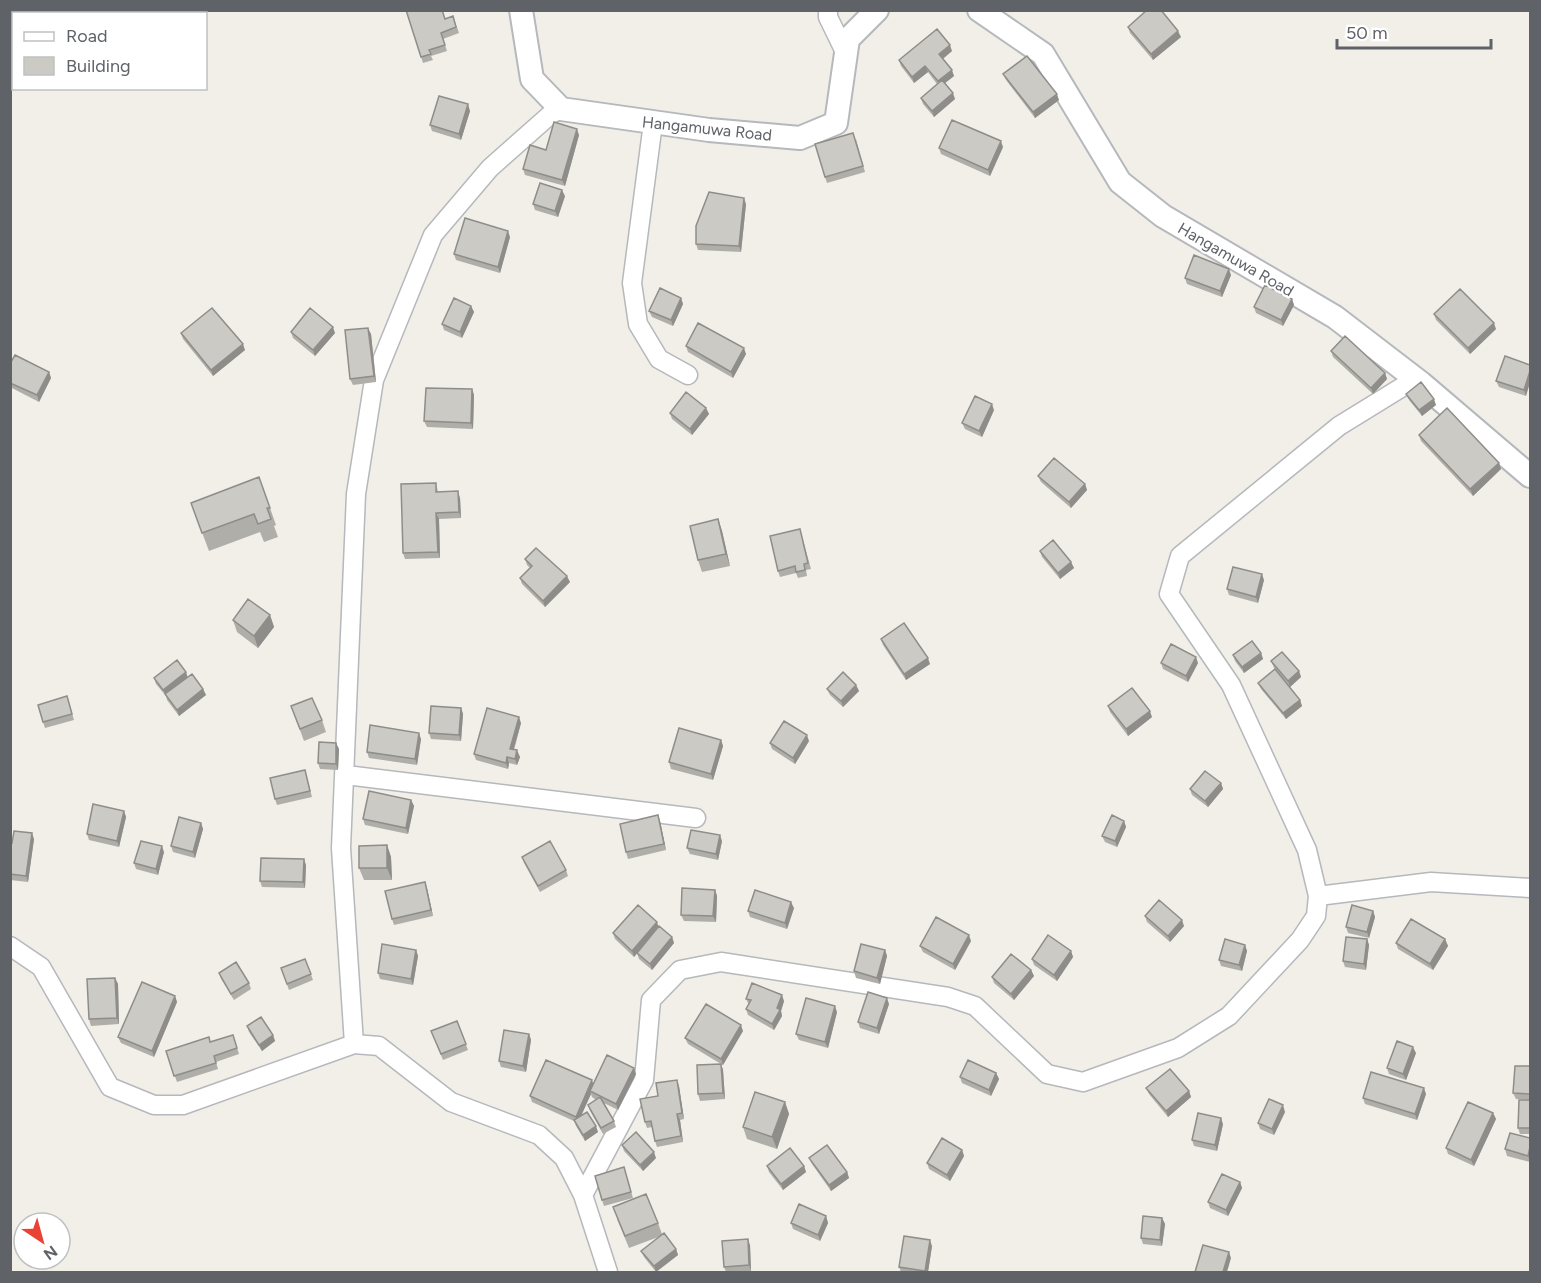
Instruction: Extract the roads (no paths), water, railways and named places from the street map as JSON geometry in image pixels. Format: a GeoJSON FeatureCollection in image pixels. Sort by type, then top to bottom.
{"type":"FeatureCollection","features":[{"type":"Feature","properties":{"kind":"street"},"geometry":{"type":"LineString","coordinates":[[354,1044],[341,848],[346,775],[356,494],[374,380],[433,235],[490,168],[551,114],[561,109],[532,79],[521,10]]}},
{"type":"Feature","properties":{"kind":"street"},"geometry":{"type":"LineString","coordinates":[[828,10],[828,18],[846,54]]}},
{"type":"Feature","properties":{"kind":"street","name":"Hangamuwa Road"},"geometry":{"type":"LineString","coordinates":[[561,109],[653,123],[800,138],[836,123],[849,39],[878,10]]}},
{"type":"Feature","properties":{"kind":"street","name":"Hangamuwa Road"},"geometry":{"type":"LineString","coordinates":[[979,10],[1043,54],[1120,182],[1163,216],[1335,317],[1421,383],[1530,476]]}},
{"type":"Feature","properties":{"kind":"street"},"geometry":{"type":"LineString","coordinates":[[653,123],[632,283],[639,324],[659,359],[688,375]]}},
{"type":"Feature","properties":{"kind":"street"},"geometry":{"type":"LineString","coordinates":[[583,1195],[644,1080],[651,1000],[680,970],[721,962],[948,997],[975,1006],[1047,1074],[1083,1082],[1178,1048],[1228,1016],[1300,940],[1316,916],[1318,896],[1307,850],[1231,685],[1169,594],[1179,556],[1339,426],[1412,381],[1421,383]]}},
{"type":"Feature","properties":{"kind":"street"},"geometry":{"type":"LineString","coordinates":[[346,775],[696,818]]}},
{"type":"Feature","properties":{"kind":"street"},"geometry":{"type":"LineString","coordinates":[[1318,896],[1431,882],[1530,888]]}},
{"type":"Feature","properties":{"kind":"street"},"geometry":{"type":"LineString","coordinates":[[10,946],[41,967],[110,1087],[154,1105],[183,1105],[354,1044],[379,1046],[451,1102],[539,1135],[564,1158],[583,1195],[608,1272]]}}]}
